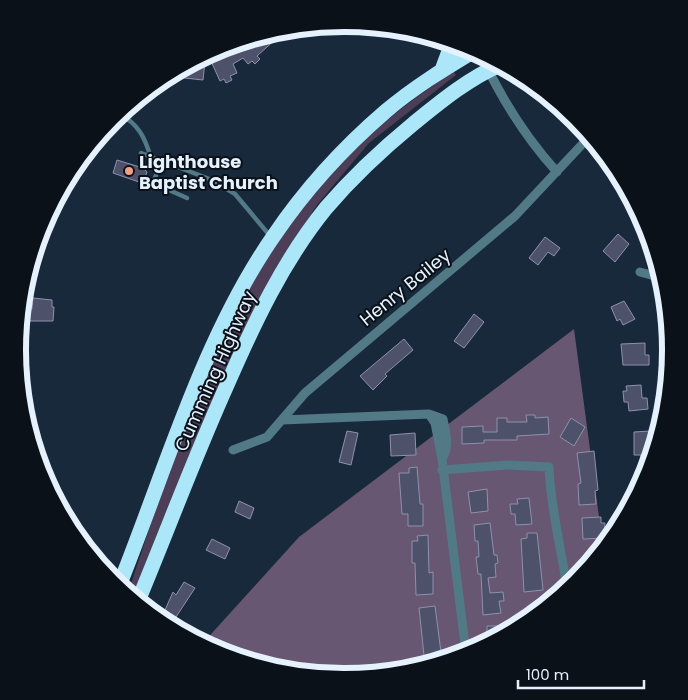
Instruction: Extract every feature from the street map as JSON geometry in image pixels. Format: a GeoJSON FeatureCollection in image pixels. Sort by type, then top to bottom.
{"type":"FeatureCollection","features":[{"type":"Feature","properties":{"kind":"highway"},"geometry":{"type":"LineString","coordinates":[[442,70],[449,50]]}},
{"type":"Feature","properties":{"kind":"highway","name":"Cumming Highway"},"geometry":{"type":"LineString","coordinates":[[122,578],[166,463],[224,323],[243,285],[272,238],[294,208],[347,148],[387,110],[442,70],[466,56]]}},
{"type":"Feature","properties":{"kind":"highway","name":"Cumming Highway"},"geometry":{"type":"LineString","coordinates":[[141,594],[254,321],[296,251],[327,207],[395,139],[431,110],[492,69]]}},
{"type":"Feature","properties":{"kind":"street"},"geometry":{"type":"LineString","coordinates":[[495,71],[526,134],[557,172]]}},
{"type":"Feature","properties":{"kind":"street","name":"Henry Bailey"},"geometry":{"type":"LineString","coordinates":[[233,450],[267,437],[305,393],[515,216],[584,142]]}},
{"type":"Feature","properties":{"kind":"street"},"geometry":{"type":"LineString","coordinates":[[640,272],[653,276]]}},
{"type":"Feature","properties":{"kind":"street"},"geometry":{"type":"LineString","coordinates":[[282,420],[429,414],[443,442],[442,470],[465,644]]}},
{"type":"Feature","properties":{"kind":"street"},"geometry":{"type":"LineString","coordinates":[[442,470],[508,465],[548,467],[549,487],[554,501],[566,577]]}},
{"type":"Feature","properties":{"kind":"lane"},"geometry":{"type":"LineString","coordinates":[[126,118],[143,133],[151,158]]}},
{"type":"Feature","properties":{"kind":"lane"},"geometry":{"type":"LineString","coordinates":[[141,153],[212,180],[235,194],[272,238]]}},
{"type":"Feature","properties":{"kind":"lane"},"geometry":{"type":"LineString","coordinates":[[161,162],[153,183],[187,198]]}},
{"type":"Feature","properties":{"kind":"shaded area"},"geometry":{"type":"Polygon","coordinates":[[[454,72],[456,75],[369,143],[317,205],[282,259],[205,427],[135,590],[130,586],[186,424],[221,341],[240,301],[262,263],[301,207],[323,181],[372,133],[454,72]]]}},
{"type":"Feature","properties":{"kind":"shaded area"},"geometry":{"type":"Polygon","coordinates":[[[574,329],[601,536],[569,575],[537,602],[503,625],[466,644],[426,657],[385,665],[344,668],[282,662],[242,651],[208,637],[299,537],[574,329]]]}},
{"type":"Feature","properties":{"kind":"building"},"geometry":{"type":"Polygon","coordinates":[[[275,40],[257,56],[260,59],[255,64],[252,61],[248,64],[243,58],[233,64],[237,73],[230,76],[232,80],[226,83],[224,79],[220,81],[211,61],[242,49],[275,40]]]}},
{"type":"Feature","properties":{"kind":"building"},"geometry":{"type":"Polygon","coordinates":[[[205,64],[203,80],[181,78],[205,64]]]}},
{"type":"Feature","properties":{"kind":"building","name":"Lighthouse Baptist Church"},"geometry":{"type":"Polygon","coordinates":[[[117,160],[143,168],[147,172],[144,181],[139,180],[139,182],[113,173],[117,160]]]}},
{"type":"Feature","properties":{"kind":"building"},"geometry":{"type":"Polygon","coordinates":[[[618,234],[629,244],[615,262],[603,251],[618,234]]]}},
{"type":"Feature","properties":{"kind":"building"},"geometry":{"type":"Polygon","coordinates":[[[545,237],[560,248],[554,256],[548,252],[538,265],[529,258],[545,237]]]}},
{"type":"Feature","properties":{"kind":"building"},"geometry":{"type":"Polygon","coordinates":[[[33,298],[52,300],[52,307],[54,307],[53,321],[28,321],[29,309],[32,309],[33,298]]]}},
{"type":"Feature","properties":{"kind":"building"},"geometry":{"type":"Polygon","coordinates":[[[624,301],[635,319],[623,325],[620,319],[617,321],[611,307],[624,301]]]}},
{"type":"Feature","properties":{"kind":"building"},"geometry":{"type":"Polygon","coordinates":[[[474,314],[484,322],[464,348],[454,341],[474,314]]]}},
{"type":"Feature","properties":{"kind":"building"},"geometry":{"type":"Polygon","coordinates":[[[404,339],[413,350],[385,374],[387,376],[373,390],[360,376],[404,339]]]}},
{"type":"Feature","properties":{"kind":"building"},"geometry":{"type":"Polygon","coordinates":[[[645,343],[645,355],[649,355],[649,365],[623,365],[621,344],[645,343]]]}},
{"type":"Feature","properties":{"kind":"building"},"geometry":{"type":"Polygon","coordinates":[[[641,385],[642,398],[647,398],[648,409],[629,411],[628,402],[624,402],[623,391],[627,391],[626,386],[641,385]]]}},
{"type":"Feature","properties":{"kind":"building"},"geometry":{"type":"Polygon","coordinates":[[[526,415],[535,415],[535,418],[548,417],[549,434],[517,436],[517,440],[484,440],[484,443],[462,444],[462,427],[483,426],[483,432],[497,432],[497,418],[507,418],[507,422],[527,422],[526,415]]]}},
{"type":"Feature","properties":{"kind":"building"},"geometry":{"type":"Polygon","coordinates":[[[571,418],[585,427],[574,446],[560,437],[571,418]]]}},
{"type":"Feature","properties":{"kind":"building"},"geometry":{"type":"Polygon","coordinates":[[[347,431],[358,433],[351,465],[339,462],[347,431]]]}},
{"type":"Feature","properties":{"kind":"building"},"geometry":{"type":"Polygon","coordinates":[[[650,431],[641,463],[641,455],[634,455],[634,432],[650,431]]]}},
{"type":"Feature","properties":{"kind":"building"},"geometry":{"type":"Polygon","coordinates":[[[415,433],[416,455],[391,456],[390,435],[415,433]]]}},
{"type":"Feature","properties":{"kind":"building"},"geometry":{"type":"Polygon","coordinates":[[[594,451],[598,490],[595,491],[596,504],[579,505],[578,484],[581,483],[577,453],[594,451]]]}},
{"type":"Feature","properties":{"kind":"building"},"geometry":{"type":"Polygon","coordinates":[[[417,467],[420,504],[423,504],[423,526],[408,526],[408,514],[402,514],[399,473],[409,473],[409,468],[417,467]]]}},
{"type":"Feature","properties":{"kind":"building"},"geometry":{"type":"Polygon","coordinates":[[[487,489],[488,511],[471,513],[468,492],[487,489]]]}},
{"type":"Feature","properties":{"kind":"building"},"geometry":{"type":"Polygon","coordinates":[[[529,498],[532,524],[516,525],[515,514],[511,514],[510,504],[518,504],[517,499],[529,498]]]}},
{"type":"Feature","properties":{"kind":"building"},"geometry":{"type":"Polygon","coordinates":[[[239,501],[254,508],[250,519],[235,512],[239,501]]]}},
{"type":"Feature","properties":{"kind":"building"},"geometry":{"type":"Polygon","coordinates":[[[601,517],[601,523],[605,523],[604,532],[600,538],[583,539],[582,518],[601,517]]]}},
{"type":"Feature","properties":{"kind":"building"},"geometry":{"type":"Polygon","coordinates":[[[490,523],[494,555],[497,555],[498,563],[495,564],[496,577],[488,578],[490,593],[503,592],[504,601],[499,601],[501,613],[483,615],[481,574],[478,574],[476,557],[479,557],[478,541],[475,541],[474,525],[490,523]]]}},
{"type":"Feature","properties":{"kind":"building"},"geometry":{"type":"Polygon","coordinates":[[[527,533],[537,533],[543,590],[524,592],[521,539],[527,538],[527,533]]]}},
{"type":"Feature","properties":{"kind":"building"},"geometry":{"type":"Polygon","coordinates":[[[428,535],[429,573],[433,572],[433,594],[416,595],[415,563],[412,563],[412,541],[418,541],[417,536],[428,535]]]}},
{"type":"Feature","properties":{"kind":"building"},"geometry":{"type":"Polygon","coordinates":[[[212,539],[230,548],[225,559],[206,550],[212,539]]]}},
{"type":"Feature","properties":{"kind":"building"},"geometry":{"type":"Polygon","coordinates":[[[184,582],[195,588],[176,617],[165,610],[173,592],[176,595],[184,582]]]}},
{"type":"Feature","properties":{"kind":"building"},"geometry":{"type":"Polygon","coordinates":[[[435,606],[441,652],[424,657],[419,608],[435,606]]]}},
{"type":"Feature","properties":{"kind":"building"},"geometry":{"type":"Polygon","coordinates":[[[487,626],[501,626],[487,634],[487,626]]]}},
{"type":"Feature","properties":{"kind":"place","name":"Lighthouse Baptist Church"},"geometry":{"type":"Point","coordinates":[129,171]}}]}
